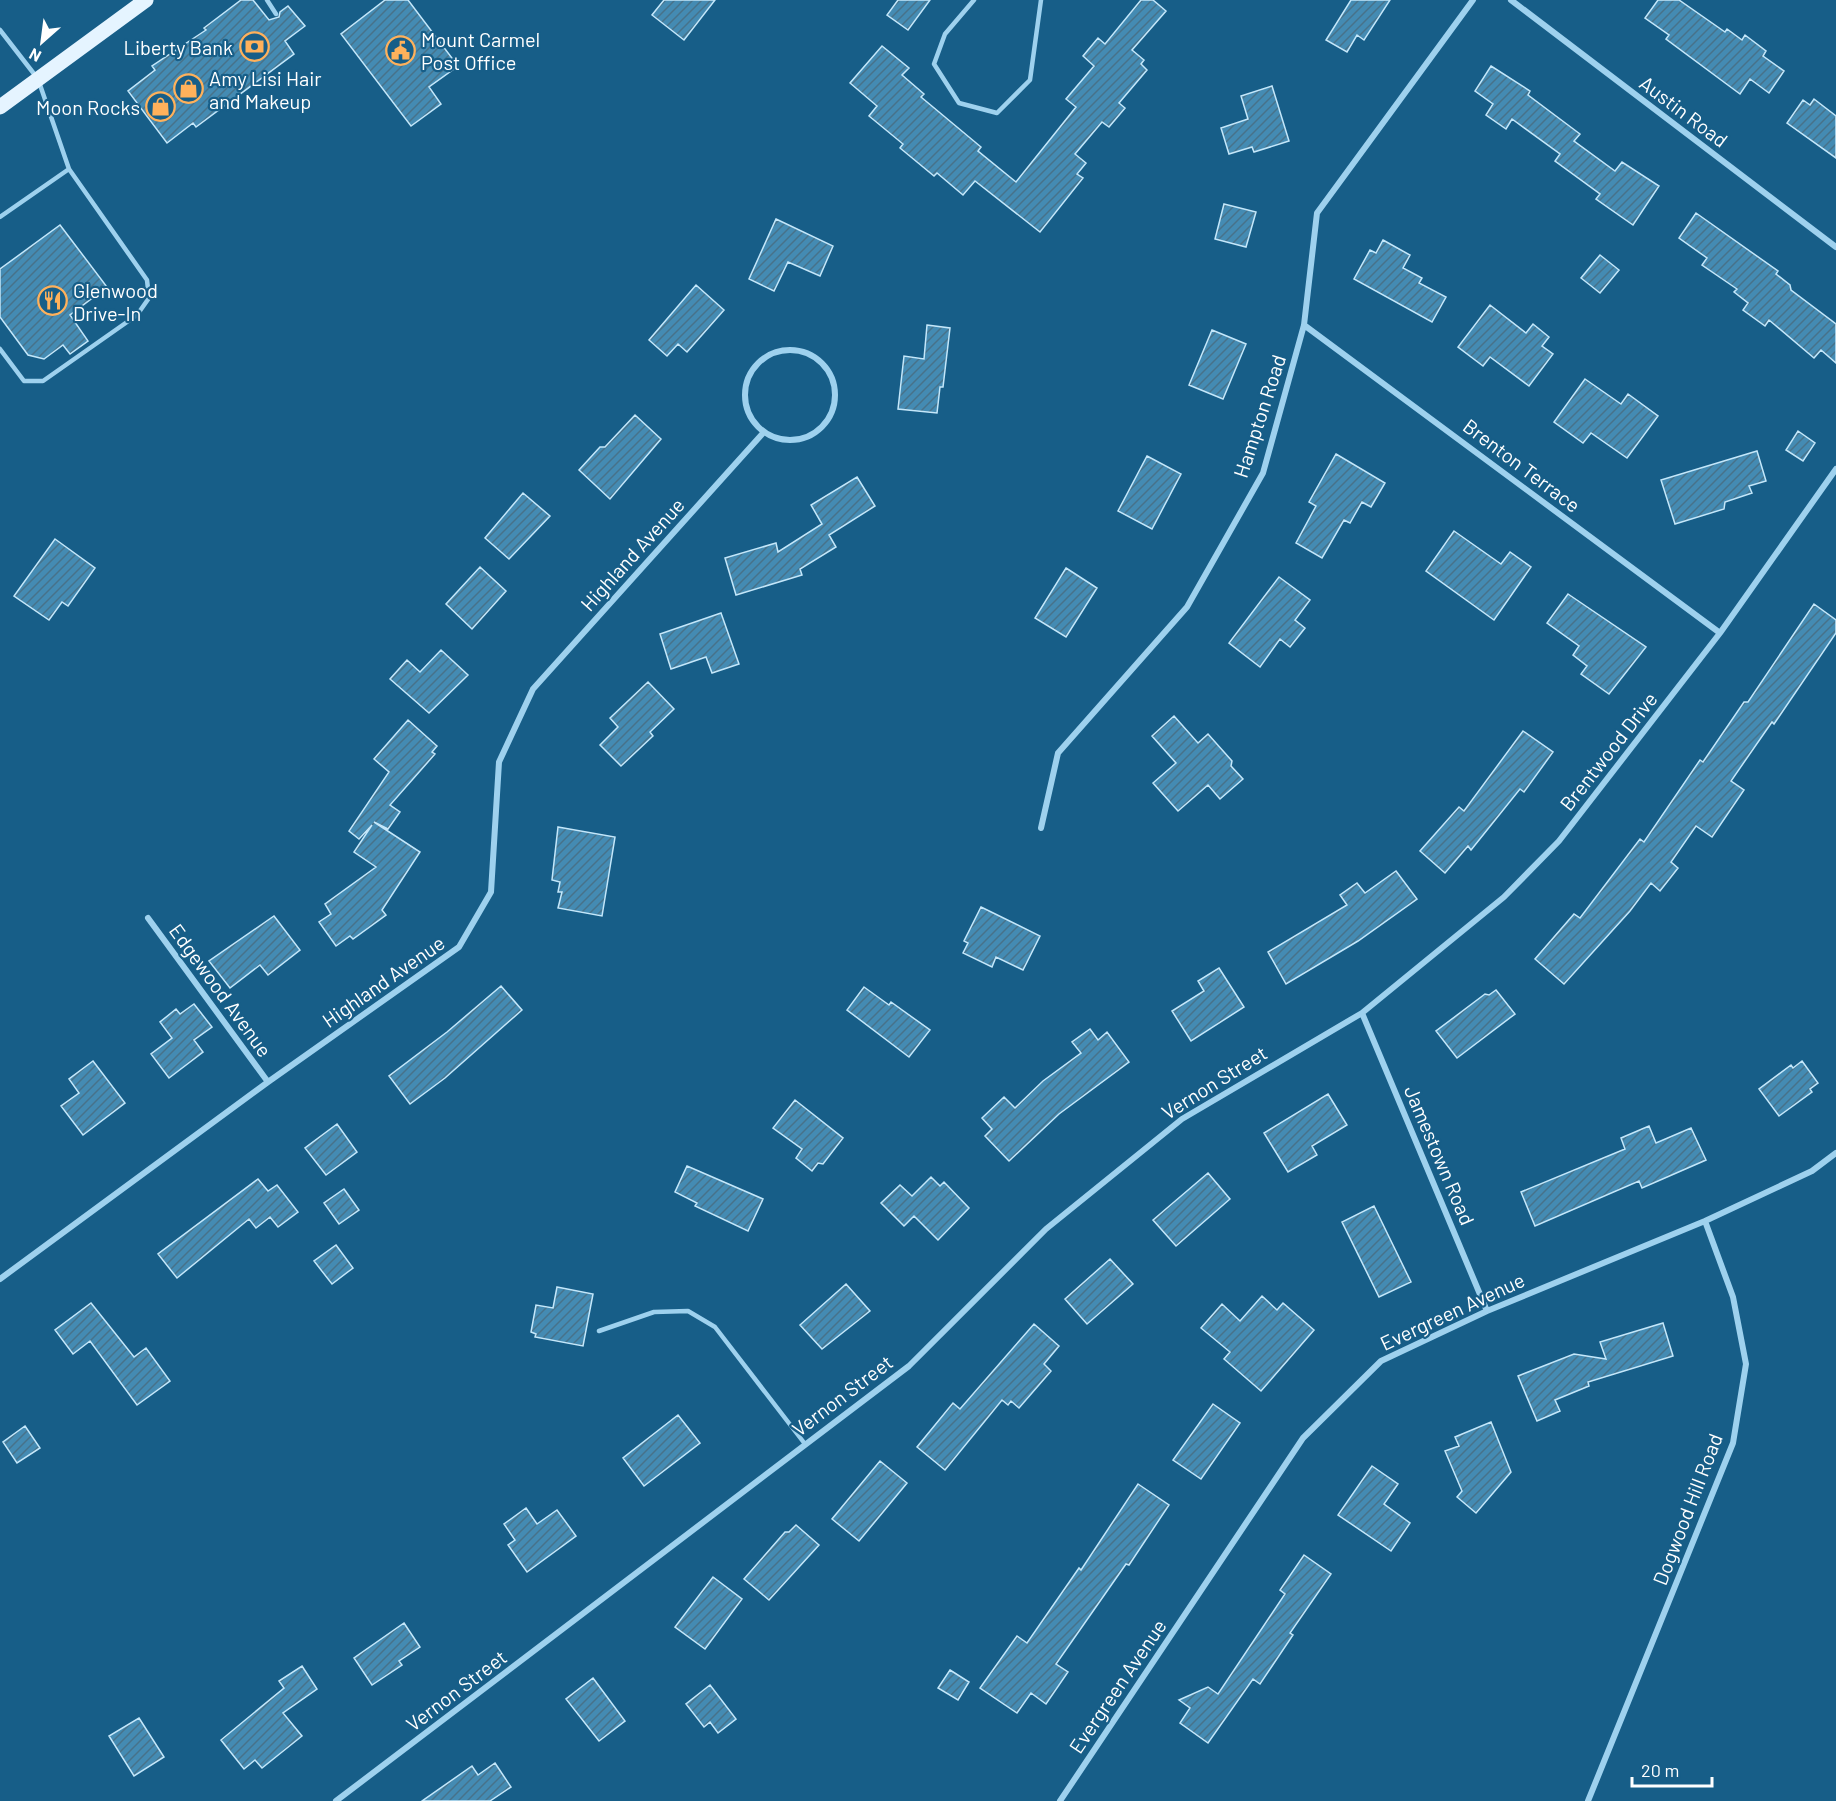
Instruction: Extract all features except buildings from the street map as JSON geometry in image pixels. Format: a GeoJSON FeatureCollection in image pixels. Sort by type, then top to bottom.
{"type":"FeatureCollection","features":[{"type":"Feature","properties":{"kind":"main road"},"geometry":{"type":"LineString","coordinates":[[0,107],[147,0]]}},
{"type":"Feature","properties":{"kind":"street","name":"Hampton Road"},"geometry":{"type":"LineString","coordinates":[[1041,828],[1058,753],[1188,607],[1263,473],[1304,325],[1317,213],[1473,0]]}},
{"type":"Feature","properties":{"kind":"street","name":"Austin Road"},"geometry":{"type":"LineString","coordinates":[[1511,0],[1836,247]]}},
{"type":"Feature","properties":{"kind":"street","name":"Brenton Terrace"},"geometry":{"type":"LineString","coordinates":[[1304,325],[1720,633]]}},
{"type":"Feature","properties":{"kind":"street"},"geometry":{"type":"LineString","coordinates":[[798,349],[812,355],[824,364],[832,376],[836,391],[835,405],[830,419],[820,430],[807,437],[785,440],[764,432],[753,422],[746,408],[744,392],[748,377],[756,364],[768,355],[782,350],[798,349]]}},
{"type":"Feature","properties":{"kind":"street","name":"Highland Avenue"},"geometry":{"type":"LineString","coordinates":[[0,1279],[268,1082],[459,947],[491,892],[499,762],[532,688],[764,432]]}},
{"type":"Feature","properties":{"kind":"street","name":"Brentwood Drive"},"geometry":{"type":"LineString","coordinates":[[1362,1013],[1504,897],[1559,841],[1720,633],[1836,470]]}},
{"type":"Feature","properties":{"kind":"street","name":"Edgewood Avenue"},"geometry":{"type":"LineString","coordinates":[[148,918],[268,1082]]}},
{"type":"Feature","properties":{"kind":"street","name":"Jamestown Road"},"geometry":{"type":"LineString","coordinates":[[1362,1013],[1487,1311]]}},
{"type":"Feature","properties":{"kind":"street","name":"Vernon Street"},"geometry":{"type":"LineString","coordinates":[[336,1801],[909,1366],[1046,1229],[1182,1119],[1362,1013]]}},
{"type":"Feature","properties":{"kind":"street","name":"Evergreen Avenue"},"geometry":{"type":"LineString","coordinates":[[1060,1801],[1303,1438],[1381,1361],[1487,1311],[1705,1221],[1812,1171],[1836,1153]]}},
{"type":"Feature","properties":{"kind":"street","name":"Dogwood Hill Road"},"geometry":{"type":"LineString","coordinates":[[1588,1801],[1733,1443],[1746,1364],[1733,1297],[1705,1221]]}},
{"type":"Feature","properties":{"kind":"street"},"geometry":{"type":"LineString","coordinates":[[346,1794],[352,1801]]}},
{"type":"Feature","properties":{"kind":"lane"},"geometry":{"type":"LineString","coordinates":[[267,0],[276,14]]}},
{"type":"Feature","properties":{"kind":"lane"},"geometry":{"type":"LineString","coordinates":[[974,0],[945,34],[934,64],[959,103],[997,113],[1030,80],[1041,0]]}},
{"type":"Feature","properties":{"kind":"lane"},"geometry":{"type":"LineString","coordinates":[[0,30],[38,79],[69,169],[147,280],[149,298],[137,315],[43,381],[24,381],[0,350]]}},
{"type":"Feature","properties":{"kind":"lane"},"geometry":{"type":"LineString","coordinates":[[0,217],[69,169]]}},
{"type":"Feature","properties":{"kind":"lane"},"geometry":{"type":"LineString","coordinates":[[599,1330],[654,1312],[688,1311],[715,1327],[805,1444]]}},
{"type":"Feature","properties":{"kind":"place","name":"Liberty Bank"},"geometry":{"type":"Point","coordinates":[254,47]}},
{"type":"Feature","properties":{"kind":"place","name":"Mount Carmel Post Office"},"geometry":{"type":"Point","coordinates":[400,50]}},
{"type":"Feature","properties":{"kind":"place","name":"Amy Lisi Hair and Makeup"},"geometry":{"type":"Point","coordinates":[188,89]}},
{"type":"Feature","properties":{"kind":"place","name":"Moon Rocks"},"geometry":{"type":"Point","coordinates":[161,107]}},
{"type":"Feature","properties":{"kind":"place","name":"Glenwood Drive-In"},"geometry":{"type":"Point","coordinates":[52,301]}}]}
